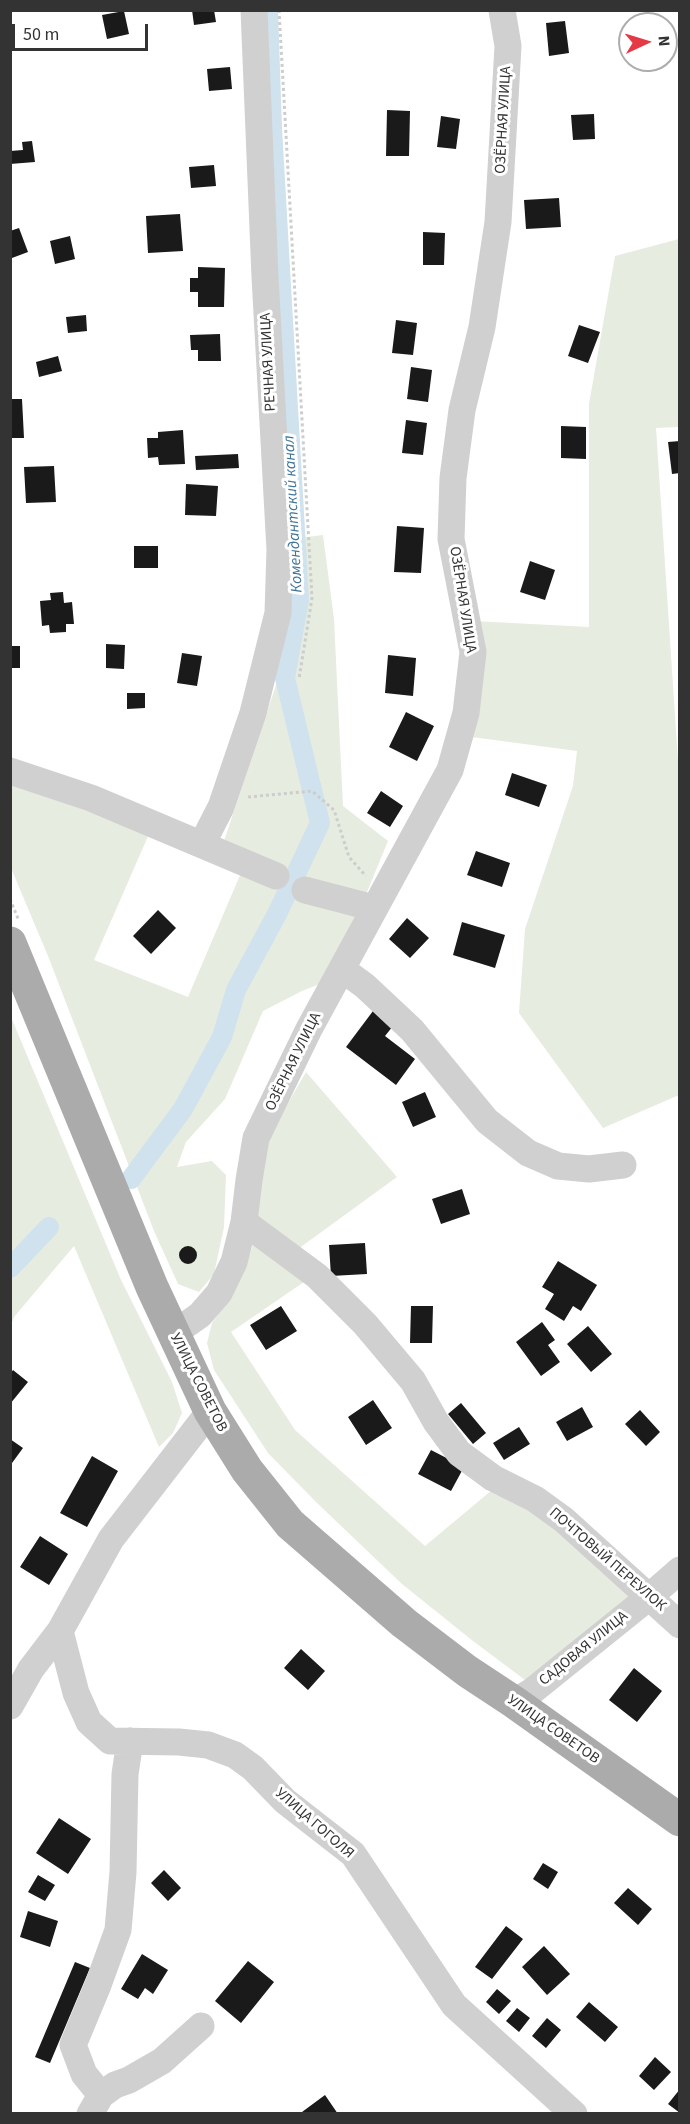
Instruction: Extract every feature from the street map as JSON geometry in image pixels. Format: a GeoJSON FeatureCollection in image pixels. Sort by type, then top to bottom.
{"type":"FeatureCollection","features":[{"type":"Feature","properties":{"kind":"main road","name":"УЛИЦА СОВЕТОВ"},"geometry":{"type":"LineString","coordinates":[[15,932],[17,979],[173,1334],[210,1411],[247,1470],[290,1524],[404,1623],[467,1671],[680,1820]]}},
{"type":"Feature","properties":{"kind":"street","name":"РЕЧНАЯ УЛИЦА"},"geometry":{"type":"LineString","coordinates":[[202,844],[221,807],[253,713],[278,613],[279,550],[265,277],[255,10]]}},
{"type":"Feature","properties":{"kind":"street","name":"ОЗЁРНАЯ УЛИЦА"},"geometry":{"type":"LineString","coordinates":[[173,1334],[200,1315],[219,1293],[234,1262],[244,1222],[256,1138],[309,1029],[450,770],[466,712],[473,652],[451,539],[453,478],[462,410],[482,327],[498,222],[508,46],[502,10]]}},
{"type":"Feature","properties":{"kind":"street"},"geometry":{"type":"LineString","coordinates":[[10,771],[91,798],[276,876]]}},
{"type":"Feature","properties":{"kind":"street"},"geometry":{"type":"LineString","coordinates":[[305,890],[374,908]]}},
{"type":"Feature","properties":{"kind":"street"},"geometry":{"type":"LineString","coordinates":[[342,969],[365,986],[412,1030],[487,1121],[528,1153],[558,1166],[590,1169],[623,1165]]}},
{"type":"Feature","properties":{"kind":"street","name":"ПОЧТОВЫЙ ПЕРЕУЛОК"},"geometry":{"type":"LineString","coordinates":[[244,1222],[317,1276],[365,1324],[413,1381],[436,1422],[459,1454],[500,1481],[535,1499],[564,1520],[680,1625]]}},
{"type":"Feature","properties":{"kind":"street"},"geometry":{"type":"LineString","coordinates":[[10,1706],[31,1670],[60,1631],[111,1539],[210,1411]]}},
{"type":"Feature","properties":{"kind":"street","name":"САДОВАЯ УЛИЦА"},"geometry":{"type":"LineString","coordinates":[[514,1702],[531,1692],[680,1570]]}},
{"type":"Feature","properties":{"kind":"street","name":"УЛИЦА ГОГОЛЯ"},"geometry":{"type":"LineString","coordinates":[[60,1631],[76,1693],[89,1722],[110,1741],[208,1745],[235,1755],[254,1768],[285,1801],[353,1854],[454,2005],[574,2114]]}},
{"type":"Feature","properties":{"kind":"street"},"geometry":{"type":"LineString","coordinates":[[130,1741],[125,1774],[123,1872],[118,1930],[73,2045],[95,2104],[115,2085],[129,2080],[162,2061],[201,2026]]}},
{"type":"Feature","properties":{"kind":"path"},"geometry":{"type":"LineString","coordinates":[[279,10],[312,598],[299,678]]}},
{"type":"Feature","properties":{"kind":"path"},"geometry":{"type":"LineString","coordinates":[[221,807],[245,797],[312,791],[334,810],[349,858],[366,876]]}},
{"type":"Feature","properties":{"kind":"path"},"geometry":{"type":"LineString","coordinates":[[10,899],[15,932]]}},
{"type":"Feature","properties":{"kind":"shaded area"},"geometry":{"type":"Polygon","coordinates":[[[679,239],[679,427],[656,428],[679,776],[679,1095],[603,1128],[519,1013],[525,929],[573,786],[577,751],[464,736],[473,621],[589,627],[589,404],[615,256],[679,239]]]}},
{"type":"Feature","properties":{"kind":"shaded area"},"geometry":{"type":"Polygon","coordinates":[[[323,535],[334,619],[343,806],[388,841],[367,892],[322,983],[263,1011],[225,1099],[186,1142],[177,1167],[212,1161],[226,1175],[224,1227],[214,1274],[199,1292],[178,1284],[154,1231],[48,956],[11,868],[10,782],[149,834],[94,960],[188,997],[241,873],[224,841],[304,601],[299,538],[323,535]]]}},
{"type":"Feature","properties":{"kind":"shaded area"},"geometry":{"type":"Polygon","coordinates":[[[11,1017],[121,1280],[172,1382],[182,1413],[173,1433],[159,1447],[74,1246],[14,1317],[11,1325],[11,1017]]]}},
{"type":"Feature","properties":{"kind":"shaded area"},"geometry":{"type":"Polygon","coordinates":[[[306,1072],[397,1177],[298,1249],[323,1269],[231,1332],[295,1430],[425,1546],[510,1475],[647,1583],[525,1680],[402,1584],[316,1502],[268,1453],[214,1370],[207,1343],[212,1323],[229,1299],[252,1248],[268,1138],[306,1072]]]}},
{"type":"Feature","properties":{"kind":"building"},"geometry":{"type":"Polygon","coordinates":[[[192,10],[214,10],[216,22],[194,25],[192,10]]]}},
{"type":"Feature","properties":{"kind":"building"},"geometry":{"type":"Polygon","coordinates":[[[124,11],[129,34],[107,39],[102,15],[124,11]]]}},
{"type":"Feature","properties":{"kind":"building"},"geometry":{"type":"Polygon","coordinates":[[[565,21],[569,53],[549,56],[546,23],[565,21]]]}},
{"type":"Feature","properties":{"kind":"building"},"geometry":{"type":"Polygon","coordinates":[[[230,67],[232,89],[209,91],[207,69],[230,67]]]}},
{"type":"Feature","properties":{"kind":"building"},"geometry":{"type":"Polygon","coordinates":[[[387,110],[410,111],[409,156],[386,156],[387,110]]]}},
{"type":"Feature","properties":{"kind":"building"},"geometry":{"type":"Polygon","coordinates":[[[594,114],[595,139],[573,140],[571,115],[594,114]]]}},
{"type":"Feature","properties":{"kind":"building"},"geometry":{"type":"Polygon","coordinates":[[[441,116],[460,119],[456,149],[437,147],[441,116]]]}},
{"type":"Feature","properties":{"kind":"building"},"geometry":{"type":"Polygon","coordinates":[[[32,141],[35,162],[10,164],[10,151],[23,150],[22,142],[32,141]]]}},
{"type":"Feature","properties":{"kind":"building"},"geometry":{"type":"Polygon","coordinates":[[[214,165],[216,186],[191,188],[189,167],[214,165]]]}},
{"type":"Feature","properties":{"kind":"building"},"geometry":{"type":"Polygon","coordinates":[[[559,198],[561,227],[526,229],[524,200],[559,198]]]}},
{"type":"Feature","properties":{"kind":"building"},"geometry":{"type":"Polygon","coordinates":[[[180,214],[183,251],[148,253],[146,216],[180,214]]]}},
{"type":"Feature","properties":{"kind":"building"},"geometry":{"type":"Polygon","coordinates":[[[19,228],[28,252],[12,258],[10,231],[19,228]]]}},
{"type":"Feature","properties":{"kind":"building"},"geometry":{"type":"Polygon","coordinates":[[[423,232],[445,233],[444,265],[423,265],[423,232]]]}},
{"type":"Feature","properties":{"kind":"building"},"geometry":{"type":"Polygon","coordinates":[[[70,236],[75,259],[55,264],[50,241],[70,236]]]}},
{"type":"Feature","properties":{"kind":"building"},"geometry":{"type":"Polygon","coordinates":[[[198,267],[225,268],[224,307],[198,307],[198,292],[190,292],[190,278],[198,278],[198,267]]]}},
{"type":"Feature","properties":{"kind":"building"},"geometry":{"type":"Polygon","coordinates":[[[86,315],[87,331],[68,333],[66,317],[86,315]]]}},
{"type":"Feature","properties":{"kind":"building"},"geometry":{"type":"Polygon","coordinates":[[[396,320],[417,323],[413,355],[392,353],[396,320]]]}},
{"type":"Feature","properties":{"kind":"building"},"geometry":{"type":"Polygon","coordinates":[[[579,325],[600,332],[588,363],[568,356],[579,325]]]}},
{"type":"Feature","properties":{"kind":"building"},"geometry":{"type":"Polygon","coordinates":[[[220,334],[221,361],[198,361],[198,350],[191,350],[190,335],[220,334]]]}},
{"type":"Feature","properties":{"kind":"building"},"geometry":{"type":"Polygon","coordinates":[[[58,356],[62,371],[39,377],[36,362],[58,356]]]}},
{"type":"Feature","properties":{"kind":"building"},"geometry":{"type":"Polygon","coordinates":[[[411,367],[432,370],[428,402],[407,399],[411,367]]]}},
{"type":"Feature","properties":{"kind":"building"},"geometry":{"type":"Polygon","coordinates":[[[10,399],[22,399],[24,438],[10,438],[10,399]]]}},
{"type":"Feature","properties":{"kind":"building"},"geometry":{"type":"Polygon","coordinates":[[[406,420],[427,423],[423,455],[402,453],[406,420]]]}},
{"type":"Feature","properties":{"kind":"building"},"geometry":{"type":"Polygon","coordinates":[[[561,426],[586,427],[586,459],[561,458],[561,426]]]}},
{"type":"Feature","properties":{"kind":"building"},"geometry":{"type":"Polygon","coordinates":[[[183,430],[185,464],[159,465],[158,457],[148,458],[147,438],[158,438],[158,432],[183,430]]]}},
{"type":"Feature","properties":{"kind":"building"},"geometry":{"type":"Polygon","coordinates":[[[680,441],[680,473],[672,474],[668,442],[680,441]]]}},
{"type":"Feature","properties":{"kind":"building"},"geometry":{"type":"Polygon","coordinates":[[[238,454],[239,468],[196,470],[195,456],[238,454]]]}},
{"type":"Feature","properties":{"kind":"building"},"geometry":{"type":"Polygon","coordinates":[[[54,466],[56,502],[26,503],[24,467],[54,466]]]}},
{"type":"Feature","properties":{"kind":"building"},"geometry":{"type":"Polygon","coordinates":[[[186,484],[218,486],[216,516],[185,515],[186,484]]]}},
{"type":"Feature","properties":{"kind":"building"},"geometry":{"type":"Polygon","coordinates":[[[397,526],[424,528],[421,573],[394,572],[397,526]]]}},
{"type":"Feature","properties":{"kind":"building"},"geometry":{"type":"Polygon","coordinates":[[[134,546],[158,546],[158,568],[134,568],[134,546]]]}},
{"type":"Feature","properties":{"kind":"building"},"geometry":{"type":"Polygon","coordinates":[[[530,561],[555,570],[545,600],[520,592],[530,561]]]}},
{"type":"Feature","properties":{"kind":"building"},"geometry":{"type":"Polygon","coordinates":[[[63,592],[64,603],[72,602],[74,624],[66,624],[66,632],[50,633],[49,625],[42,626],[40,601],[51,600],[50,593],[63,592]]]}},
{"type":"Feature","properties":{"kind":"building"},"geometry":{"type":"Polygon","coordinates":[[[106,644],[125,645],[124,669],[106,668],[106,644]]]}},
{"type":"Feature","properties":{"kind":"building"},"geometry":{"type":"Polygon","coordinates":[[[10,646],[20,646],[20,668],[10,668],[10,646]]]}},
{"type":"Feature","properties":{"kind":"building"},"geometry":{"type":"Polygon","coordinates":[[[182,653],[202,656],[197,686],[177,683],[182,653]]]}},
{"type":"Feature","properties":{"kind":"building"},"geometry":{"type":"Polygon","coordinates":[[[388,655],[416,658],[413,696],[385,693],[388,655]]]}},
{"type":"Feature","properties":{"kind":"building"},"geometry":{"type":"Polygon","coordinates":[[[127,693],[145,693],[145,708],[127,709],[127,693]]]}},
{"type":"Feature","properties":{"kind":"building"},"geometry":{"type":"Polygon","coordinates":[[[406,712],[434,726],[417,761],[389,747],[406,712]]]}},
{"type":"Feature","properties":{"kind":"building"},"geometry":{"type":"Polygon","coordinates":[[[512,773],[547,785],[539,807],[505,795],[512,773]]]}},
{"type":"Feature","properties":{"kind":"building"},"geometry":{"type":"Polygon","coordinates":[[[381,791],[403,806],[390,827],[367,813],[381,791]]]}},
{"type":"Feature","properties":{"kind":"building"},"geometry":{"type":"Polygon","coordinates":[[[476,851],[510,863],[502,887],[467,875],[476,851]]]}},
{"type":"Feature","properties":{"kind":"building"},"geometry":{"type":"Polygon","coordinates":[[[158,910],[176,928],[151,954],[133,936],[158,910]]]}},
{"type":"Feature","properties":{"kind":"building"},"geometry":{"type":"Polygon","coordinates":[[[407,918],[429,938],[410,958],[389,939],[407,918]]]}},
{"type":"Feature","properties":{"kind":"building"},"geometry":{"type":"Polygon","coordinates":[[[462,922],[505,935],[495,968],[453,955],[462,922]]]}},
{"type":"Feature","properties":{"kind":"building"},"geometry":{"type":"Polygon","coordinates":[[[373,1011],[393,1026],[385,1036],[415,1059],[396,1085],[346,1047],[373,1011]]]}},
{"type":"Feature","properties":{"kind":"building"},"geometry":{"type":"Polygon","coordinates":[[[425,1092],[436,1117],[413,1127],[402,1102],[425,1092]]]}},
{"type":"Feature","properties":{"kind":"building"},"geometry":{"type":"Polygon","coordinates":[[[462,1189],[470,1214],[441,1224],[432,1199],[462,1189]]]}},
{"type":"Feature","properties":{"kind":"building"},"geometry":{"type":"Polygon","coordinates":[[[365,1243],[367,1274],[331,1276],[329,1245],[365,1243]]]}},
{"type":"Feature","properties":{"kind":"building"},"geometry":{"type":"Polygon","coordinates":[[[188,1246],[194,1249],[197,1255],[194,1261],[188,1264],[182,1261],[179,1255],[182,1249],[188,1246]]]}},
{"type":"Feature","properties":{"kind":"building"},"geometry":{"type":"Polygon","coordinates":[[[558,1261],[597,1285],[581,1311],[573,1306],[564,1321],[545,1309],[554,1294],[542,1287],[558,1261]]]}},
{"type":"Feature","properties":{"kind":"building"},"geometry":{"type":"Polygon","coordinates":[[[281,1306],[297,1331],[266,1350],[250,1325],[281,1306]]]}},
{"type":"Feature","properties":{"kind":"building"},"geometry":{"type":"Polygon","coordinates":[[[411,1306],[433,1306],[432,1343],[410,1343],[411,1306]]]}},
{"type":"Feature","properties":{"kind":"building"},"geometry":{"type":"Polygon","coordinates":[[[542,1322],[555,1340],[548,1345],[560,1362],[541,1376],[516,1342],[542,1322]]]}},
{"type":"Feature","properties":{"kind":"building"},"geometry":{"type":"Polygon","coordinates":[[[588,1326],[612,1354],[591,1372],[567,1344],[588,1326]]]}},
{"type":"Feature","properties":{"kind":"building"},"geometry":{"type":"Polygon","coordinates":[[[13,1370],[28,1382],[10,1404],[10,1374],[13,1370]]]}},
{"type":"Feature","properties":{"kind":"building"},"geometry":{"type":"Polygon","coordinates":[[[373,1400],[392,1428],[366,1445],[348,1417],[373,1400]]]}},
{"type":"Feature","properties":{"kind":"building"},"geometry":{"type":"Polygon","coordinates":[[[461,1403],[486,1433],[473,1444],[448,1414],[461,1403]]]}},
{"type":"Feature","properties":{"kind":"building"},"geometry":{"type":"Polygon","coordinates":[[[582,1407],[593,1427],[567,1441],[556,1422],[582,1407]]]}},
{"type":"Feature","properties":{"kind":"building"},"geometry":{"type":"Polygon","coordinates":[[[640,1410],[660,1432],[646,1446],[625,1424],[640,1410]]]}},
{"type":"Feature","properties":{"kind":"building"},"geometry":{"type":"Polygon","coordinates":[[[519,1427],[530,1444],[504,1460],[493,1443],[519,1427]]]}},
{"type":"Feature","properties":{"kind":"building"},"geometry":{"type":"Polygon","coordinates":[[[10,1439],[23,1448],[12,1463],[10,1461],[10,1439]]]}},
{"type":"Feature","properties":{"kind":"building"},"geometry":{"type":"Polygon","coordinates":[[[431,1450],[464,1467],[451,1491],[418,1474],[431,1450]]]}},
{"type":"Feature","properties":{"kind":"building"},"geometry":{"type":"Polygon","coordinates":[[[92,1456],[118,1471],[87,1527],[60,1513],[92,1456]]]}},
{"type":"Feature","properties":{"kind":"building"},"geometry":{"type":"Polygon","coordinates":[[[40,1536],[68,1554],[49,1585],[20,1567],[40,1536]]]}},
{"type":"Feature","properties":{"kind":"building"},"geometry":{"type":"Polygon","coordinates":[[[301,1649],[325,1671],[308,1690],[284,1668],[301,1649]]]}},
{"type":"Feature","properties":{"kind":"building"},"geometry":{"type":"Polygon","coordinates":[[[634,1668],[662,1691],[637,1722],[609,1700],[634,1668]]]}},
{"type":"Feature","properties":{"kind":"building"},"geometry":{"type":"Polygon","coordinates":[[[59,1818],[91,1839],[68,1874],[36,1853],[59,1818]]]}},
{"type":"Feature","properties":{"kind":"building"},"geometry":{"type":"Polygon","coordinates":[[[543,1863],[558,1872],[548,1889],[533,1879],[543,1863]]]}},
{"type":"Feature","properties":{"kind":"building"},"geometry":{"type":"Polygon","coordinates":[[[164,1870],[181,1888],[168,1901],[151,1883],[164,1870]]]}},
{"type":"Feature","properties":{"kind":"building"},"geometry":{"type":"Polygon","coordinates":[[[38,1875],[55,1885],[45,1901],[28,1892],[38,1875]]]}},
{"type":"Feature","properties":{"kind":"building"},"geometry":{"type":"Polygon","coordinates":[[[628,1888],[652,1909],[638,1925],[614,1903],[628,1888]]]}},
{"type":"Feature","properties":{"kind":"building"},"geometry":{"type":"Polygon","coordinates":[[[28,1911],[58,1921],[50,1947],[20,1937],[28,1911]]]}},
{"type":"Feature","properties":{"kind":"building"},"geometry":{"type":"Polygon","coordinates":[[[506,1926],[523,1939],[492,1979],[475,1967],[506,1926]]]}},
{"type":"Feature","properties":{"kind":"building"},"geometry":{"type":"Polygon","coordinates":[[[544,1946],[570,1974],[547,1995],[522,1967],[544,1946]]]}},
{"type":"Feature","properties":{"kind":"building"},"geometry":{"type":"Polygon","coordinates":[[[142,1954],[168,1970],[153,1994],[145,1988],[138,1999],[121,1989],[142,1954]]]}},
{"type":"Feature","properties":{"kind":"building"},"geometry":{"type":"Polygon","coordinates":[[[248,1961],[274,1982],[241,2023],[215,2001],[248,1961]]]}},
{"type":"Feature","properties":{"kind":"building"},"geometry":{"type":"Polygon","coordinates":[[[75,1962],[90,1968],[50,2063],[35,2057],[75,1962]]]}},
{"type":"Feature","properties":{"kind":"building"},"geometry":{"type":"Polygon","coordinates":[[[497,1989],[511,2001],[499,2014],[486,2002],[497,1989]]]}},
{"type":"Feature","properties":{"kind":"building"},"geometry":{"type":"Polygon","coordinates":[[[589,2002],[618,2027],[605,2042],[576,2017],[589,2002]]]}},
{"type":"Feature","properties":{"kind":"building"},"geometry":{"type":"Polygon","coordinates":[[[517,2008],[530,2018],[519,2032],[506,2021],[517,2008]]]}},
{"type":"Feature","properties":{"kind":"building"},"geometry":{"type":"Polygon","coordinates":[[[547,2018],[561,2030],[546,2048],[532,2036],[547,2018]]]}},
{"type":"Feature","properties":{"kind":"building"},"geometry":{"type":"Polygon","coordinates":[[[655,2057],[671,2072],[654,2090],[639,2076],[655,2057]]]}},
{"type":"Feature","properties":{"kind":"building"},"geometry":{"type":"Polygon","coordinates":[[[680,2089],[680,2113],[668,2104],[680,2089]]]}},
{"type":"Feature","properties":{"kind":"building"},"geometry":{"type":"Polygon","coordinates":[[[325,2095],[338,2114],[303,2114],[302,2112],[325,2095]]]}},
{"type":"Feature","properties":{"kind":"waterway","name":"Комендантский канал"},"geometry":{"type":"LineString","coordinates":[[131,1179],[183,1109],[222,1037],[236,990],[277,914],[320,823],[285,678],[299,600],[272,128],[268,10]]}},
{"type":"Feature","properties":{"kind":"waterway","name":"Комендантский канал"},"geometry":{"type":"LineString","coordinates":[[10,1268],[49,1227]]}}]}
